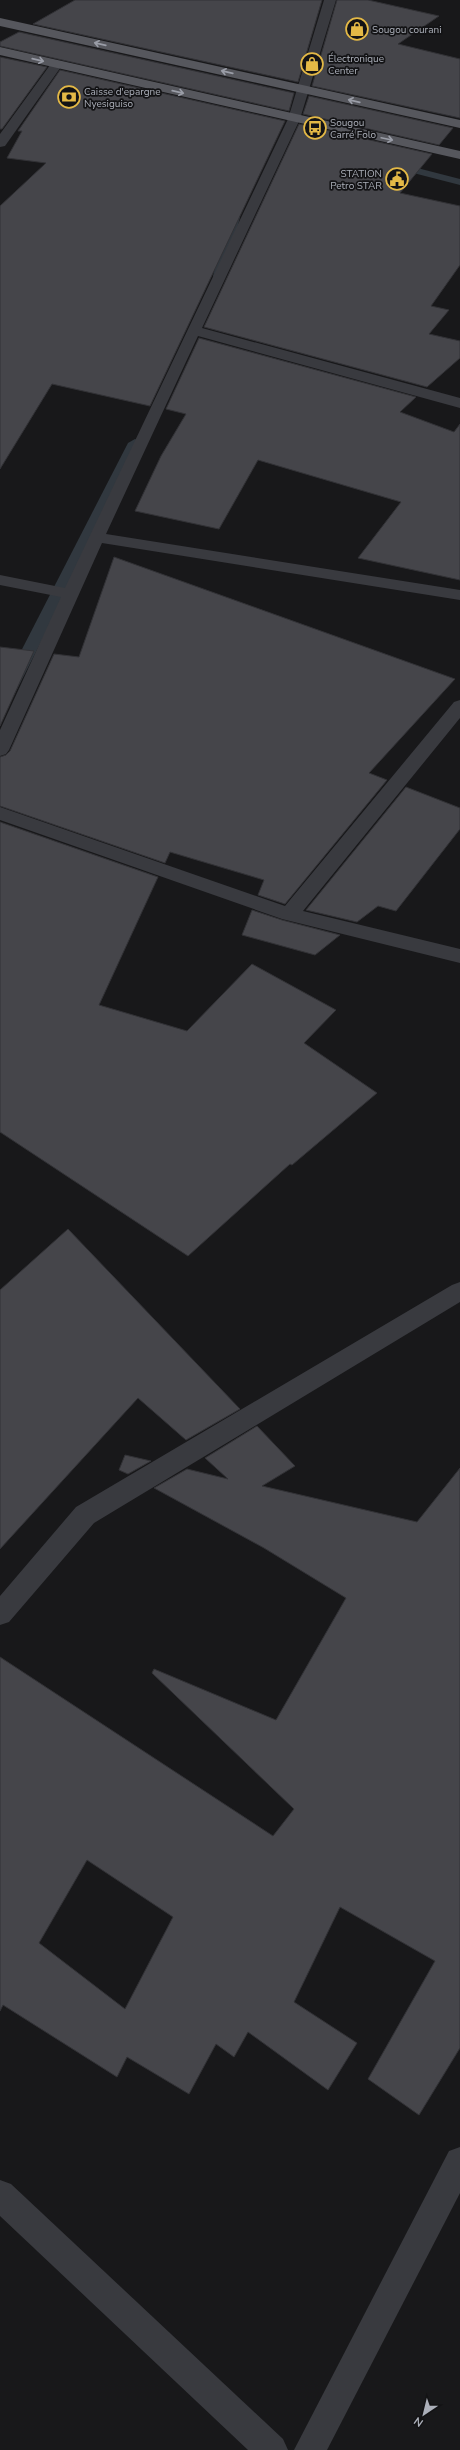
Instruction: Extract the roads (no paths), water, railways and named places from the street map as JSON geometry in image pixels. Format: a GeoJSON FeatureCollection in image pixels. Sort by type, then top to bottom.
{"type":"FeatureCollection","features":[{"type":"Feature","properties":{"kind":"main road"},"geometry":{"type":"LineString","coordinates":[[0,22],[460,124]]}},
{"type":"Feature","properties":{"kind":"main road"},"geometry":{"type":"LineString","coordinates":[[0,51],[294,119],[460,155]]}},
{"type":"Feature","properties":{"kind":"street"},"geometry":{"type":"LineString","coordinates":[[0,750],[96,537],[294,119],[301,89],[330,0]]}},
{"type":"Feature","properties":{"kind":"street"},"geometry":{"type":"LineString","coordinates":[[0,144],[57,64]]}},
{"type":"Feature","properties":{"kind":"street"},"geometry":{"type":"LineString","coordinates":[[193,330],[455,402],[460,387]]}},
{"type":"Feature","properties":{"kind":"street"},"geometry":{"type":"LineString","coordinates":[[96,537],[460,595]]}},
{"type":"Feature","properties":{"kind":"street"},"geometry":{"type":"LineString","coordinates":[[0,580],[70,594]]}},
{"type":"Feature","properties":{"kind":"street"},"geometry":{"type":"LineString","coordinates":[[289,914],[460,706]]}},
{"type":"Feature","properties":{"kind":"street"},"geometry":{"type":"LineString","coordinates":[[0,813],[289,914],[460,956]]}},
{"type":"Feature","properties":{"kind":"street"},"geometry":{"type":"LineString","coordinates":[[0,1614],[85,1516],[460,1290]]}},
{"type":"Feature","properties":{"kind":"street"},"geometry":{"type":"LineString","coordinates":[[310,2450],[460,2162]]}},
{"type":"Feature","properties":{"kind":"street"},"geometry":{"type":"LineString","coordinates":[[0,2195],[272,2450]]}},
{"type":"Feature","properties":{"kind":"waterway"},"geometry":{"type":"LineString","coordinates":[[394,165],[460,182]]}},
{"type":"Feature","properties":{"kind":"waterway"},"geometry":{"type":"LineString","coordinates":[[219,276],[234,217]]}},
{"type":"Feature","properties":{"kind":"waterway"},"geometry":{"type":"LineString","coordinates":[[0,707],[135,443]]}},
{"type":"Feature","properties":{"kind":"place","name":"Sougou courani"},"geometry":{"type":"Point","coordinates":[357,29]}},
{"type":"Feature","properties":{"kind":"place","name":"Électronique Center"},"geometry":{"type":"Point","coordinates":[312,64]}},
{"type":"Feature","properties":{"kind":"place","name":"Caisse d'epargne Nyesiguiso"},"geometry":{"type":"Point","coordinates":[69,97]}},
{"type":"Feature","properties":{"kind":"place","name":"Sougou Carré Folo"},"geometry":{"type":"Point","coordinates":[315,128]}},
{"type":"Feature","properties":{"kind":"place","name":"STATION Petro STAR"},"geometry":{"type":"Point","coordinates":[397,179]}}]}
